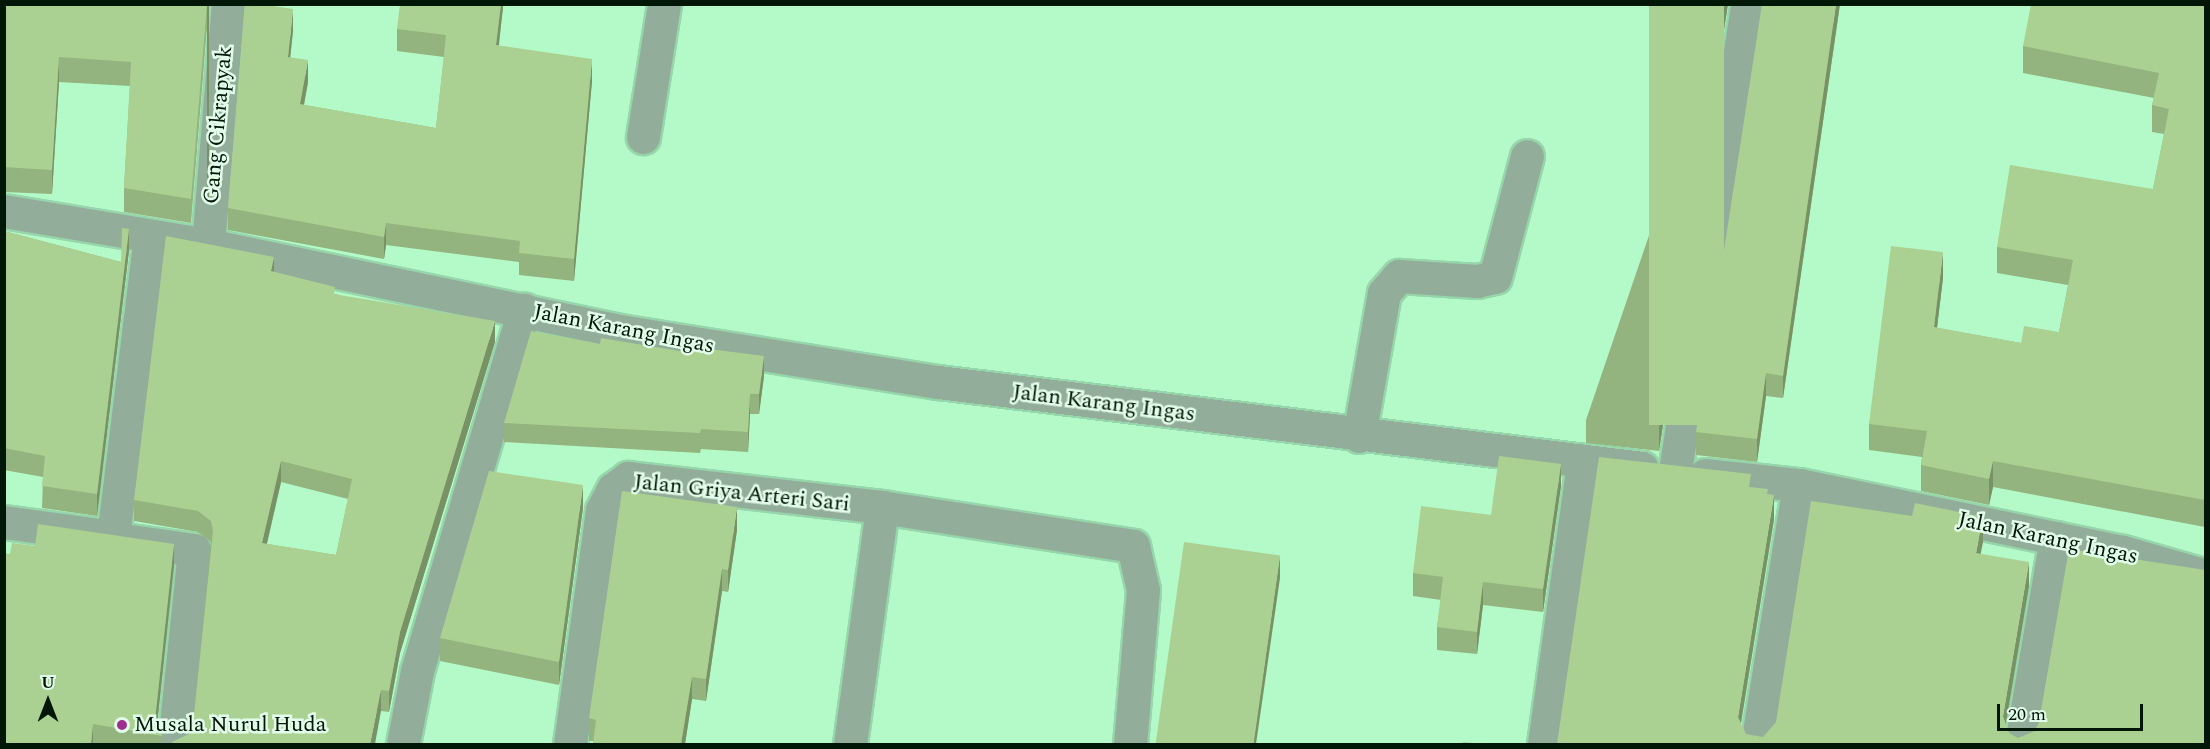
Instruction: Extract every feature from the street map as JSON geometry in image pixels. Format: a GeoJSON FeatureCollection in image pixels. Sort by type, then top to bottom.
{"type":"FeatureCollection","features":[{"type":"Feature","properties":{"kind":"street","name":"Gang Cikrapyak"},"geometry":{"type":"LineString","coordinates":[[208,245],[228,4]]}},
{"type":"Feature","properties":{"kind":"street"},"geometry":{"type":"LineString","coordinates":[[643,136],[664,4]]}},
{"type":"Feature","properties":{"kind":"street"},"geometry":{"type":"LineString","coordinates":[[1675,471],[1747,4]]}},
{"type":"Feature","properties":{"kind":"street"},"geometry":{"type":"LineString","coordinates":[[1359,436],[1384,293],[1400,276],[1477,281],[1495,278],[1527,156]]}},
{"type":"Feature","properties":{"kind":"street","name":"Jalan Karang Ingas"},"geometry":{"type":"LineString","coordinates":[[4,211],[208,245],[524,309],[625,332],[938,382],[1359,436],[1798,485],[2123,552],[2205,576]]}},
{"type":"Feature","properties":{"kind":"street"},"geometry":{"type":"LineString","coordinates":[[113,537],[150,237]]}},
{"type":"Feature","properties":{"kind":"street"},"geometry":{"type":"LineString","coordinates":[[403,744],[417,671],[524,309]]}},
{"type":"Feature","properties":{"kind":"street"},"geometry":{"type":"LineString","coordinates":[[1544,744],[1583,462]]}},
{"type":"Feature","properties":{"kind":"street","name":"Jalan Griya Arteri Sari"},"geometry":{"type":"LineString","coordinates":[[570,744],[602,510],[613,489],[628,478],[882,507],[1133,546],[1143,590],[1130,744]]}},
{"type":"Feature","properties":{"kind":"street"},"geometry":{"type":"LineString","coordinates":[[1757,744],[1798,485]]}},
{"type":"Feature","properties":{"kind":"street","name":"Jalan Griya Arteri Sari"},"geometry":{"type":"LineString","coordinates":[[850,744],[882,507]]}},
{"type":"Feature","properties":{"kind":"street"},"geometry":{"type":"LineString","coordinates":[[4,522],[194,550],[174,744]]}},
{"type":"Feature","properties":{"kind":"street"},"geometry":{"type":"LineString","coordinates":[[2021,744],[2056,538]]}},
{"type":"Feature","properties":{"kind":"building"},"geometry":{"type":"Polygon","coordinates":[[[4,4],[207,4],[191,199],[124,188],[131,62],[59,57],[52,170],[4,167],[4,4]]]}},
{"type":"Feature","properties":{"kind":"building"},"geometry":{"type":"Polygon","coordinates":[[[245,4],[293,9],[288,57],[308,60],[300,104],[436,128],[446,35],[397,29],[400,4],[501,4],[496,45],[592,59],[574,259],[519,253],[520,241],[386,223],[384,237],[228,208],[245,4]]]}},
{"type":"Feature","properties":{"kind":"building"},"geometry":{"type":"Polygon","coordinates":[[[1649,4],[1724,4],[1724,425],[1649,425],[1649,4]]]}},
{"type":"Feature","properties":{"kind":"building"},"geometry":{"type":"Polygon","coordinates":[[[1762,4],[1836,4],[1783,376],[1766,373],[1757,439],[1696,432],[1762,4]]]}},
{"type":"Feature","properties":{"kind":"building"},"geometry":{"type":"Polygon","coordinates":[[[2031,4],[2205,4],[2205,500],[1993,461],[1989,479],[1921,465],[1927,431],[1869,424],[1891,246],[1943,252],[1934,327],[2021,343],[2024,326],[2059,332],[2073,260],[1997,247],[2010,165],[2153,189],[2169,109],[2152,105],[2159,73],[2023,46],[2031,4]]]}},
{"type":"Feature","properties":{"kind":"building"},"geometry":{"type":"Polygon","coordinates":[[[122,228],[129,229],[97,494],[42,486],[45,456],[4,448],[4,231],[121,262],[122,228]]]}},
{"type":"Feature","properties":{"kind":"building"},"geometry":{"type":"Polygon","coordinates":[[[166,236],[274,257],[271,271],[335,287],[334,294],[495,321],[400,632],[389,691],[381,690],[370,744],[172,744],[189,734],[193,725],[213,531],[211,521],[198,511],[134,500],[166,236]],[[281,461],[262,543],[336,555],[352,479],[281,461]]]}},
{"type":"Feature","properties":{"kind":"building"},"geometry":{"type":"Polygon","coordinates":[[[531,331],[600,344],[601,338],[685,352],[686,346],[764,356],[759,394],[750,394],[748,432],[701,429],[700,433],[504,423],[531,331]]]}},
{"type":"Feature","properties":{"kind":"building"},"geometry":{"type":"Polygon","coordinates":[[[1499,456],[1561,464],[1543,589],[1483,582],[1477,632],[1437,627],[1443,577],[1413,573],[1421,506],[1491,515],[1499,456]]]}},
{"type":"Feature","properties":{"kind":"building"},"geometry":{"type":"Polygon","coordinates":[[[1599,457],[1751,474],[1749,487],[1768,489],[1767,494],[1774,495],[1738,717],[1746,734],[1763,737],[1776,722],[1811,501],[1912,516],[1915,503],[1983,517],[1976,553],[2029,562],[2003,716],[2009,733],[2018,738],[2035,731],[2039,722],[2069,549],[2205,570],[2205,744],[1557,744],[1599,457]]]}},
{"type":"Feature","properties":{"kind":"building"},"geometry":{"type":"Polygon","coordinates":[[[489,471],[583,485],[559,662],[440,638],[489,471]]]}},
{"type":"Feature","properties":{"kind":"building"},"geometry":{"type":"Polygon","coordinates":[[[622,491],[737,507],[728,570],[722,569],[706,679],[692,677],[681,744],[593,744],[596,720],[589,718],[622,491]]]}},
{"type":"Feature","properties":{"kind":"building"},"geometry":{"type":"Polygon","coordinates":[[[38,524],[174,544],[155,720],[162,736],[93,724],[91,744],[4,744],[4,553],[10,554],[12,543],[35,546],[38,524]]]}},
{"type":"Feature","properties":{"kind":"building"},"geometry":{"type":"Polygon","coordinates":[[[1184,542],[1280,555],[1254,744],[1156,744],[1184,542]]]}},
{"type":"Feature","properties":{"kind":"building"},"geometry":{"type":"Polygon","coordinates":[[[1463,742],[1485,744],[1462,744],[1463,742]]]}},
{"type":"Feature","properties":{"kind":"place","name":"Musala Nurul Huda"},"geometry":{"type":"Point","coordinates":[122,725]}}]}
